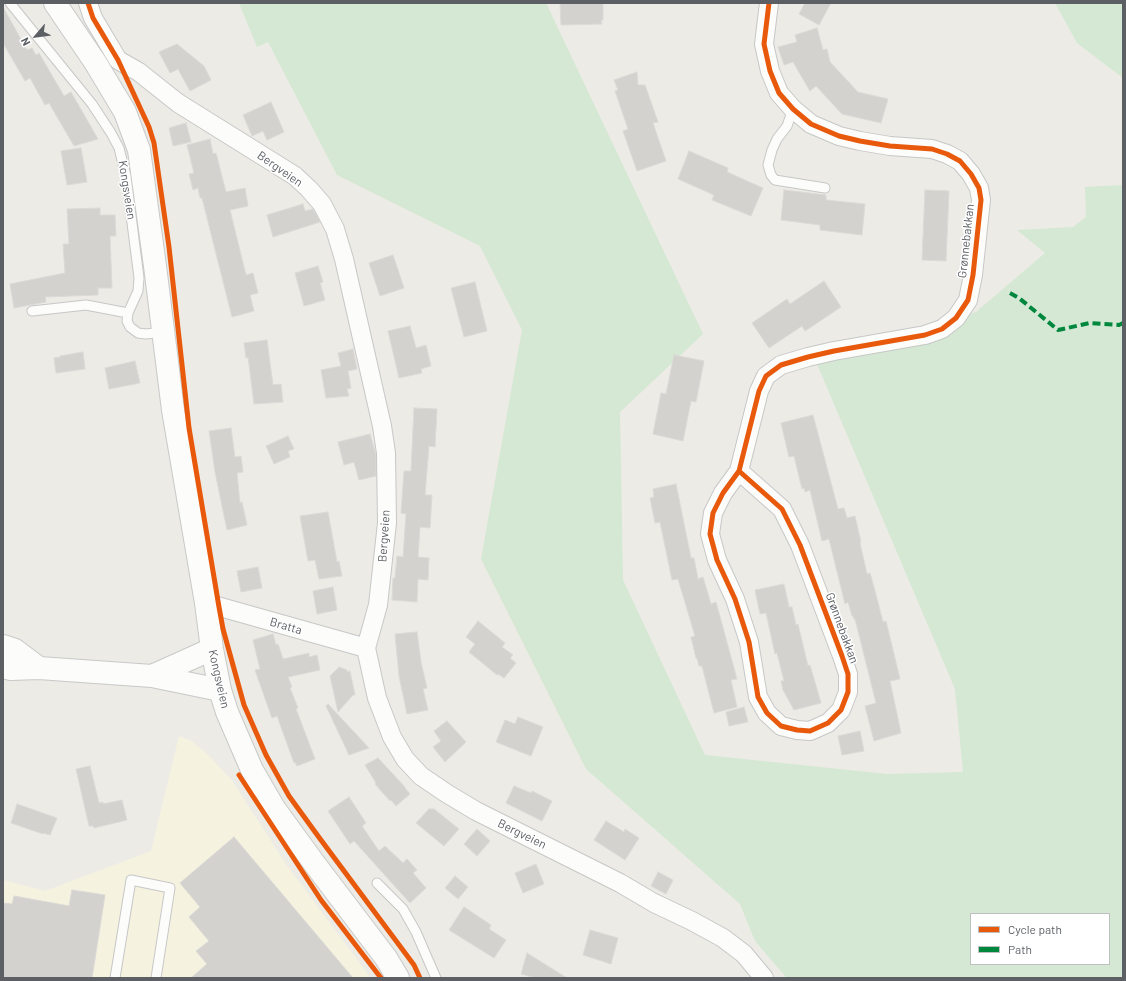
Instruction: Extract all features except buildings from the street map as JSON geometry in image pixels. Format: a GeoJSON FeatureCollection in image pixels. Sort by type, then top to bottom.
{"type":"FeatureCollection","features":[{"type":"Feature","properties":{"kind":"main road","name":"Kongsveien"},"geometry":{"type":"LineString","coordinates":[[55,3],[113,91],[134,132],[139,150],[173,410],[206,603],[212,649],[220,690],[227,712],[252,770],[274,808],[386,958],[398,978]]}},
{"type":"Feature","properties":{"kind":"main road"},"geometry":{"type":"LineString","coordinates":[[3,646],[15,650],[39,668]]}},
{"type":"Feature","properties":{"kind":"main road"},"geometry":{"type":"LineString","coordinates":[[152,676],[212,649]]}},
{"type":"Feature","properties":{"kind":"main road"},"geometry":{"type":"LineString","coordinates":[[3,667],[11,669],[39,668],[152,676],[220,690]]}},
{"type":"Feature","properties":{"kind":"street","name":"Bergveien"},"geometry":{"type":"LineString","coordinates":[[88,3],[93,18],[118,60],[139,72],[178,103],[295,176],[322,204],[335,229],[344,259],[382,426],[386,453],[387,523],[378,605],[366,648],[377,698],[392,737],[405,759],[421,776],[476,811],[620,883],[654,903],[723,938],[744,954],[764,978]]}},
{"type":"Feature","properties":{"kind":"street","name":"Grønnebakkan"},"geometry":{"type":"LineString","coordinates":[[740,471],[782,509],[800,545],[848,674],[848,692],[841,710],[828,723],[810,731],[797,730],[781,726],[767,714],[758,697],[749,642],[735,599],[717,560],[710,534],[713,513],[724,493],[740,471],[759,391],[766,376],[781,365],[808,357],[925,335],[942,329],[956,318],[968,300],[973,275],[981,200],[979,188],[971,174],[960,161],[947,154],[932,149],[890,146],[840,136],[811,124],[793,109],[779,93],[770,71],[764,44],[769,3]]}},
{"type":"Feature","properties":{"kind":"street","name":"Bratta"},"geometry":{"type":"LineString","coordinates":[[206,603],[366,648]]}},
{"type":"Feature","properties":{"kind":"lane","name":"Kongsveien"},"geometry":{"type":"LineString","coordinates":[[10,3],[92,104],[119,148],[126,176],[139,278],[138,291],[128,313]]}},
{"type":"Feature","properties":{"kind":"lane"},"geometry":{"type":"LineString","coordinates":[[793,109],[787,126],[777,139],[772,150],[768,165],[771,174],[775,180],[825,188]]}},
{"type":"Feature","properties":{"kind":"lane"},"geometry":{"type":"LineString","coordinates":[[32,311],[86,306],[128,313],[130,327],[138,333],[146,334],[164,332]]}},
{"type":"Feature","properties":{"kind":"lane"},"geometry":{"type":"LineString","coordinates":[[115,978],[131,880],[170,888],[156,978]]}},
{"type":"Feature","properties":{"kind":"lane"},"geometry":{"type":"LineString","coordinates":[[377,883],[403,909],[416,932],[436,978]]}},
{"type":"Feature","properties":{"kind":"shaded area"},"geometry":{"type":"Polygon","coordinates":[[[179,736],[192,741],[231,779],[286,864],[371,978],[3,978],[3,880],[45,891],[151,851],[179,736]]]}},
{"type":"Feature","properties":{"kind":"green space"},"geometry":{"type":"Polygon","coordinates":[[[239,3],[546,3],[703,334],[620,412],[623,580],[705,755],[887,774],[963,772],[955,689],[817,364],[976,312],[1045,253],[1017,230],[1073,227],[1086,217],[1085,187],[1123,185],[1123,978],[786,977],[755,941],[740,904],[586,769],[481,559],[522,330],[480,246],[337,175],[268,42],[257,47],[239,3]]]}},
{"type":"Feature","properties":{"kind":"green space"},"geometry":{"type":"Polygon","coordinates":[[[1055,3],[1123,3],[1123,78],[1077,43],[1055,3]]]}},
{"type":"Feature","properties":{"kind":"marked path"},"geometry":{"type":"LineString","coordinates":[[1010,293],[1019,298],[1058,330],[1090,323],[1119,325],[1123,323]]}},
{"type":"Feature","properties":{"kind":"cycle path"},"geometry":{"type":"LineString","coordinates":[[88,3],[93,18],[118,60],[149,127],[154,143],[169,247],[189,428],[223,629],[244,705],[266,755],[289,796],[414,965],[420,978]]}},
{"type":"Feature","properties":{"kind":"cycle path"},"geometry":{"type":"LineString","coordinates":[[739,471],[782,509],[800,545],[848,674],[848,692],[841,710],[828,723],[810,731],[797,730],[781,726],[767,713],[758,697],[749,642],[735,599],[717,560],[710,534],[713,513],[723,493],[739,471],[759,391],[766,376],[781,365],[808,357],[925,335],[942,329],[956,318],[968,300],[973,275],[981,200],[979,188],[971,174],[960,161],[947,154],[932,149],[890,146],[839,136],[811,124],[793,109],[779,93],[770,71],[764,44],[769,3]]}},
{"type":"Feature","properties":{"kind":"cycle path"},"geometry":{"type":"LineString","coordinates":[[239,775],[321,900],[381,978]]}}]}
